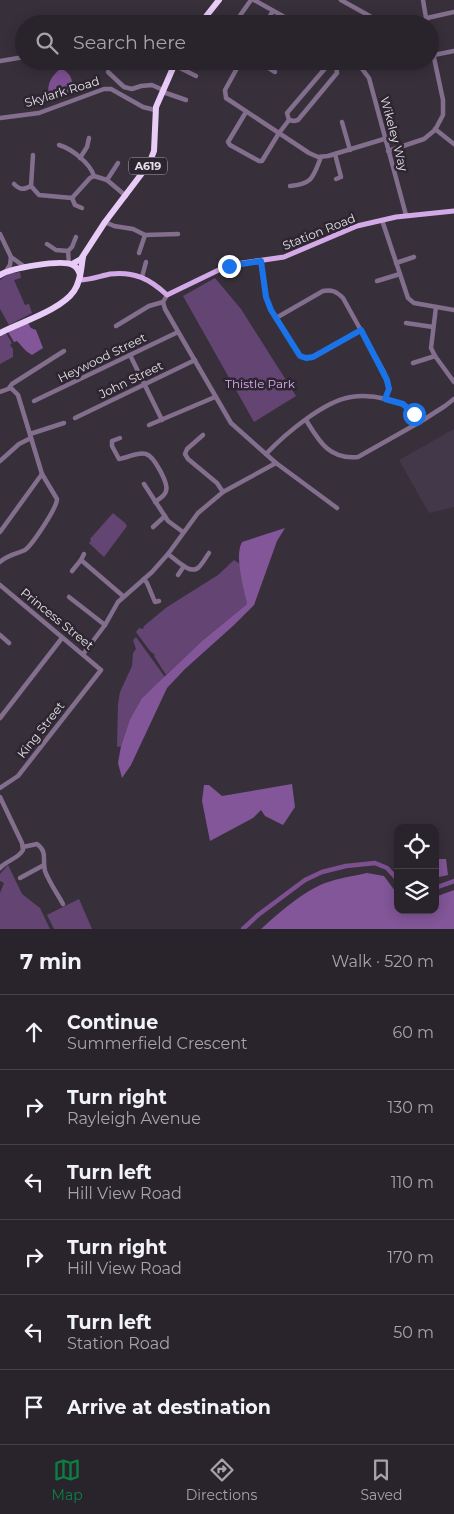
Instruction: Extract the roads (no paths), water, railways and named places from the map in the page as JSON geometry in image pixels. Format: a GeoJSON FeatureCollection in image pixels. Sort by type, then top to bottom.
{"type":"FeatureCollection","features":[{"type":"Feature","properties":{"kind":"highway"},"geometry":{"type":"LineString","coordinates":[[207,15],[218,0]]}},
{"type":"Feature","properties":{"kind":"highway","name":"A619"},"geometry":{"type":"LineString","coordinates":[[71,264],[78,262],[83,256],[105,222],[149,164],[154,151],[155,110],[172,70]]}},
{"type":"Feature","properties":{"kind":"highway","name":"A619"},"geometry":{"type":"LineString","coordinates":[[0,333],[50,309],[74,292],[80,277],[83,256]]}},
{"type":"Feature","properties":{"kind":"highway"},"geometry":{"type":"LineString","coordinates":[[2,274],[25,267],[71,264],[76,267],[80,277]]}},
{"type":"Feature","properties":{"kind":"main road","name":"Station Road"},"geometry":{"type":"LineString","coordinates":[[167,295],[229,266],[284,257],[357,226],[406,215],[454,211]]}},
{"type":"Feature","properties":{"kind":"main road"},"geometry":{"type":"LineString","coordinates":[[80,277],[120,273],[142,277],[152,281],[167,295]]}},
{"type":"Feature","properties":{"kind":"street"},"geometry":{"type":"LineString","coordinates":[[241,15],[253,0],[281,15]]}},
{"type":"Feature","properties":{"kind":"street"},"geometry":{"type":"LineString","coordinates":[[341,0],[368,15]]}},
{"type":"Feature","properties":{"kind":"street"},"geometry":{"type":"LineString","coordinates":[[423,0],[426,15]]}},
{"type":"Feature","properties":{"kind":"street"},"geometry":{"type":"LineString","coordinates":[[271,15],[274,11]]}},
{"type":"Feature","properties":{"kind":"street"},"geometry":{"type":"LineString","coordinates":[[439,17],[454,12]]}},
{"type":"Feature","properties":{"kind":"street"},"geometry":{"type":"LineString","coordinates":[[439,54],[454,51]]}},
{"type":"Feature","properties":{"kind":"street"},"geometry":{"type":"LineString","coordinates":[[0,61],[15,58]]}},
{"type":"Feature","properties":{"kind":"street"},"geometry":{"type":"LineString","coordinates":[[186,70],[196,76]]}},
{"type":"Feature","properties":{"kind":"street"},"geometry":{"type":"LineString","coordinates":[[237,70],[225,90],[225,95],[229,101],[309,153],[321,157],[384,139]]}},
{"type":"Feature","properties":{"kind":"street"},"geometry":{"type":"LineString","coordinates":[[290,120],[288,113],[324,70]]}},
{"type":"Feature","properties":{"kind":"street"},"geometry":{"type":"LineString","coordinates":[[290,120],[298,120],[337,73],[337,70]]}},
{"type":"Feature","properties":{"kind":"street","name":"Wikeley Way"},"geometry":{"type":"LineString","coordinates":[[364,70],[369,78],[406,215]]}},
{"type":"Feature","properties":{"kind":"street"},"geometry":{"type":"LineString","coordinates":[[388,151],[424,139],[436,129],[444,108],[437,70]]}},
{"type":"Feature","properties":{"kind":"street"},"geometry":{"type":"LineString","coordinates":[[108,72],[124,87],[132,88],[152,85],[186,100]]}},
{"type":"Feature","properties":{"kind":"street","name":"Skylark Road"},"geometry":{"type":"LineString","coordinates":[[0,118],[39,113],[104,89],[111,89],[143,107],[155,110]]}},
{"type":"Feature","properties":{"kind":"street"},"geometry":{"type":"LineString","coordinates":[[246,112],[229,139],[230,144],[258,161],[262,161],[279,133],[290,120]]}},
{"type":"Feature","properties":{"kind":"street"},"geometry":{"type":"LineString","coordinates":[[342,122],[350,150]]}},
{"type":"Feature","properties":{"kind":"street"},"geometry":{"type":"LineString","coordinates":[[436,129],[454,144]]}},
{"type":"Feature","properties":{"kind":"street"},"geometry":{"type":"LineString","coordinates":[[80,158],[87,148],[89,138]]}},
{"type":"Feature","properties":{"kind":"street"},"geometry":{"type":"LineString","coordinates":[[59,145],[80,158],[91,168],[94,176]]}},
{"type":"Feature","properties":{"kind":"street"},"geometry":{"type":"LineString","coordinates":[[335,154],[341,177],[336,179]]}},
{"type":"Feature","properties":{"kind":"street"},"geometry":{"type":"LineString","coordinates":[[33,155],[31,186],[39,195],[72,198]]}},
{"type":"Feature","properties":{"kind":"street"},"geometry":{"type":"LineString","coordinates":[[290,186],[304,185],[310,181],[321,157]]}},
{"type":"Feature","properties":{"kind":"street"},"geometry":{"type":"LineString","coordinates":[[107,180],[118,163]]}},
{"type":"Feature","properties":{"kind":"street"},"geometry":{"type":"LineString","coordinates":[[72,198],[94,176],[107,180],[126,196]]}},
{"type":"Feature","properties":{"kind":"street"},"geometry":{"type":"LineString","coordinates":[[14,184],[18,189],[24,190],[31,186]]}},
{"type":"Feature","properties":{"kind":"street"},"geometry":{"type":"LineString","coordinates":[[72,198],[75,205],[82,208]]}},
{"type":"Feature","properties":{"kind":"street"},"geometry":{"type":"LineString","coordinates":[[382,220],[408,298],[414,303],[454,310]]}},
{"type":"Feature","properties":{"kind":"street"},"geometry":{"type":"LineString","coordinates":[[105,222],[114,226],[133,229],[144,235],[178,234]]}},
{"type":"Feature","properties":{"kind":"street"},"geometry":{"type":"LineString","coordinates":[[0,234],[11,257],[10,265],[2,274]]}},
{"type":"Feature","properties":{"kind":"street"},"geometry":{"type":"LineString","coordinates":[[139,253],[144,235]]}},
{"type":"Feature","properties":{"kind":"street"},"geometry":{"type":"LineString","coordinates":[[68,251],[76,237]]}},
{"type":"Feature","properties":{"kind":"street"},"geometry":{"type":"LineString","coordinates":[[0,248],[6,244]]}},
{"type":"Feature","properties":{"kind":"street"},"geometry":{"type":"LineString","coordinates":[[47,244],[56,250],[68,251]]}},
{"type":"Feature","properties":{"kind":"street"},"geometry":{"type":"LineString","coordinates":[[68,251],[71,264]]}},
{"type":"Feature","properties":{"kind":"street"},"geometry":{"type":"LineString","coordinates":[[11,257],[25,267]]}},
{"type":"Feature","properties":{"kind":"street"},"geometry":{"type":"LineString","coordinates":[[396,262],[414,257]]}},
{"type":"Feature","properties":{"kind":"street"},"geometry":{"type":"LineString","coordinates":[[261,261],[266,297],[295,351],[300,356],[306,358],[320,354],[361,330]]}},
{"type":"Feature","properties":{"kind":"street"},"geometry":{"type":"LineString","coordinates":[[142,277],[146,262]]}},
{"type":"Feature","properties":{"kind":"street"},"geometry":{"type":"LineString","coordinates":[[377,281],[400,274]]}},
{"type":"Feature","properties":{"kind":"street"},"geometry":{"type":"LineString","coordinates":[[276,318],[323,291],[329,289],[339,294],[361,330],[387,380],[389,389],[385,399]]}},
{"type":"Feature","properties":{"kind":"street"},"geometry":{"type":"LineString","coordinates":[[116,326],[149,306],[163,302],[167,295]]}},
{"type":"Feature","properties":{"kind":"street"},"geometry":{"type":"LineString","coordinates":[[163,302],[178,332],[231,423],[276,463],[337,508]]}},
{"type":"Feature","properties":{"kind":"street"},"geometry":{"type":"LineString","coordinates":[[436,307],[430,343],[435,356],[454,382]]}},
{"type":"Feature","properties":{"kind":"street"},"geometry":{"type":"LineString","coordinates":[[406,323],[433,327]]}},
{"type":"Feature","properties":{"kind":"street","name":"Heywood Street"},"geometry":{"type":"LineString","coordinates":[[34,401],[178,332]]}},
{"type":"Feature","properties":{"kind":"street"},"geometry":{"type":"LineString","coordinates":[[0,392],[9,388],[45,361],[64,351]]}},
{"type":"Feature","properties":{"kind":"street"},"geometry":{"type":"LineString","coordinates":[[130,355],[162,420]]}},
{"type":"Feature","properties":{"kind":"street"},"geometry":{"type":"LineString","coordinates":[[412,363],[435,356]]}},
{"type":"Feature","properties":{"kind":"street","name":"John Street"},"geometry":{"type":"LineString","coordinates":[[76,418],[195,360]]}},
{"type":"Feature","properties":{"kind":"street"},"geometry":{"type":"LineString","coordinates":[[0,562],[27,548],[54,510],[57,500],[42,474],[18,395],[14,389],[9,388]]}},
{"type":"Feature","properties":{"kind":"street"},"geometry":{"type":"LineString","coordinates":[[149,425],[215,396]]}},
{"type":"Feature","properties":{"kind":"street"},"geometry":{"type":"LineString","coordinates":[[266,454],[281,438],[306,420],[334,402],[351,397],[367,396],[397,401],[408,407],[420,422]]}},
{"type":"Feature","properties":{"kind":"street"},"geometry":{"type":"LineString","coordinates":[[306,420],[325,447],[340,456],[348,458],[358,457],[420,422],[454,399]]}},
{"type":"Feature","properties":{"kind":"street"},"geometry":{"type":"LineString","coordinates":[[0,462],[30,436],[64,423]]}},
{"type":"Feature","properties":{"kind":"street"},"geometry":{"type":"LineString","coordinates":[[203,434],[187,449],[185,454],[188,459],[217,483],[223,492]]}},
{"type":"Feature","properties":{"kind":"street"},"geometry":{"type":"LineString","coordinates":[[106,444],[120,438]]}},
{"type":"Feature","properties":{"kind":"street"},"geometry":{"type":"LineString","coordinates":[[112,441],[112,446],[119,459],[139,454],[151,457],[166,482],[167,489],[164,495],[155,502]]}},
{"type":"Feature","properties":{"kind":"street"},"geometry":{"type":"LineString","coordinates":[[84,653],[105,625],[123,596],[144,579],[168,554],[198,513],[223,492],[276,463]]}},
{"type":"Feature","properties":{"kind":"street"},"geometry":{"type":"LineString","coordinates":[[0,532],[42,474]]}},
{"type":"Feature","properties":{"kind":"street"},"geometry":{"type":"LineString","coordinates":[[144,484],[168,521],[183,532]]}},
{"type":"Feature","properties":{"kind":"street"},"geometry":{"type":"LineString","coordinates":[[153,527],[165,516]]}},
{"type":"Feature","properties":{"kind":"street"},"geometry":{"type":"LineString","coordinates":[[168,554],[189,569],[195,570],[199,568],[209,553]]}},
{"type":"Feature","properties":{"kind":"street"},"geometry":{"type":"LineString","coordinates":[[72,571],[84,554]]}},
{"type":"Feature","properties":{"kind":"street"},"geometry":{"type":"LineString","coordinates":[[81,560],[123,596]]}},
{"type":"Feature","properties":{"kind":"street"},"geometry":{"type":"LineString","coordinates":[[178,576],[184,566]]}},
{"type":"Feature","properties":{"kind":"street"},"geometry":{"type":"LineString","coordinates":[[144,579],[155,602],[159,601]]}},
{"type":"Feature","properties":{"kind":"street","name":"Princess Street"},"geometry":{"type":"LineString","coordinates":[[0,585],[62,638],[84,653],[101,670]]}},
{"type":"Feature","properties":{"kind":"street"},"geometry":{"type":"LineString","coordinates":[[68,597],[105,625]]}},
{"type":"Feature","properties":{"kind":"street"},"geometry":{"type":"LineString","coordinates":[[0,635],[9,643]]}},
{"type":"Feature","properties":{"kind":"street"},"geometry":{"type":"LineString","coordinates":[[0,718],[62,638]]}},
{"type":"Feature","properties":{"kind":"street","name":"King Street"},"geometry":{"type":"LineString","coordinates":[[0,788],[18,776],[101,670]]}},
{"type":"Feature","properties":{"kind":"street"},"geometry":{"type":"LineString","coordinates":[[0,797],[23,848],[21,854],[6,862],[0,868]]}},
{"type":"Feature","properties":{"kind":"street"},"geometry":{"type":"LineString","coordinates":[[23,848],[32,844],[40,846],[44,853],[45,870],[59,892],[63,904]]}},
{"type":"Feature","properties":{"kind":"street"},"geometry":{"type":"LineString","coordinates":[[20,878],[44,865]]}},
{"type":"Feature","properties":{"kind":"waterway"},"geometry":{"type":"LineString","coordinates":[[243,929],[258,915],[305,880],[322,872],[346,866],[375,863],[387,868],[394,876]]}},
{"type":"Feature","properties":{"kind":"waterway"},"geometry":{"type":"LineString","coordinates":[[439,887],[454,881]]}},
{"type":"Feature","properties":{"kind":"park label","name":"Thistle Park"},"geometry":{"type":"Point","coordinates":[260,384]}}]}
